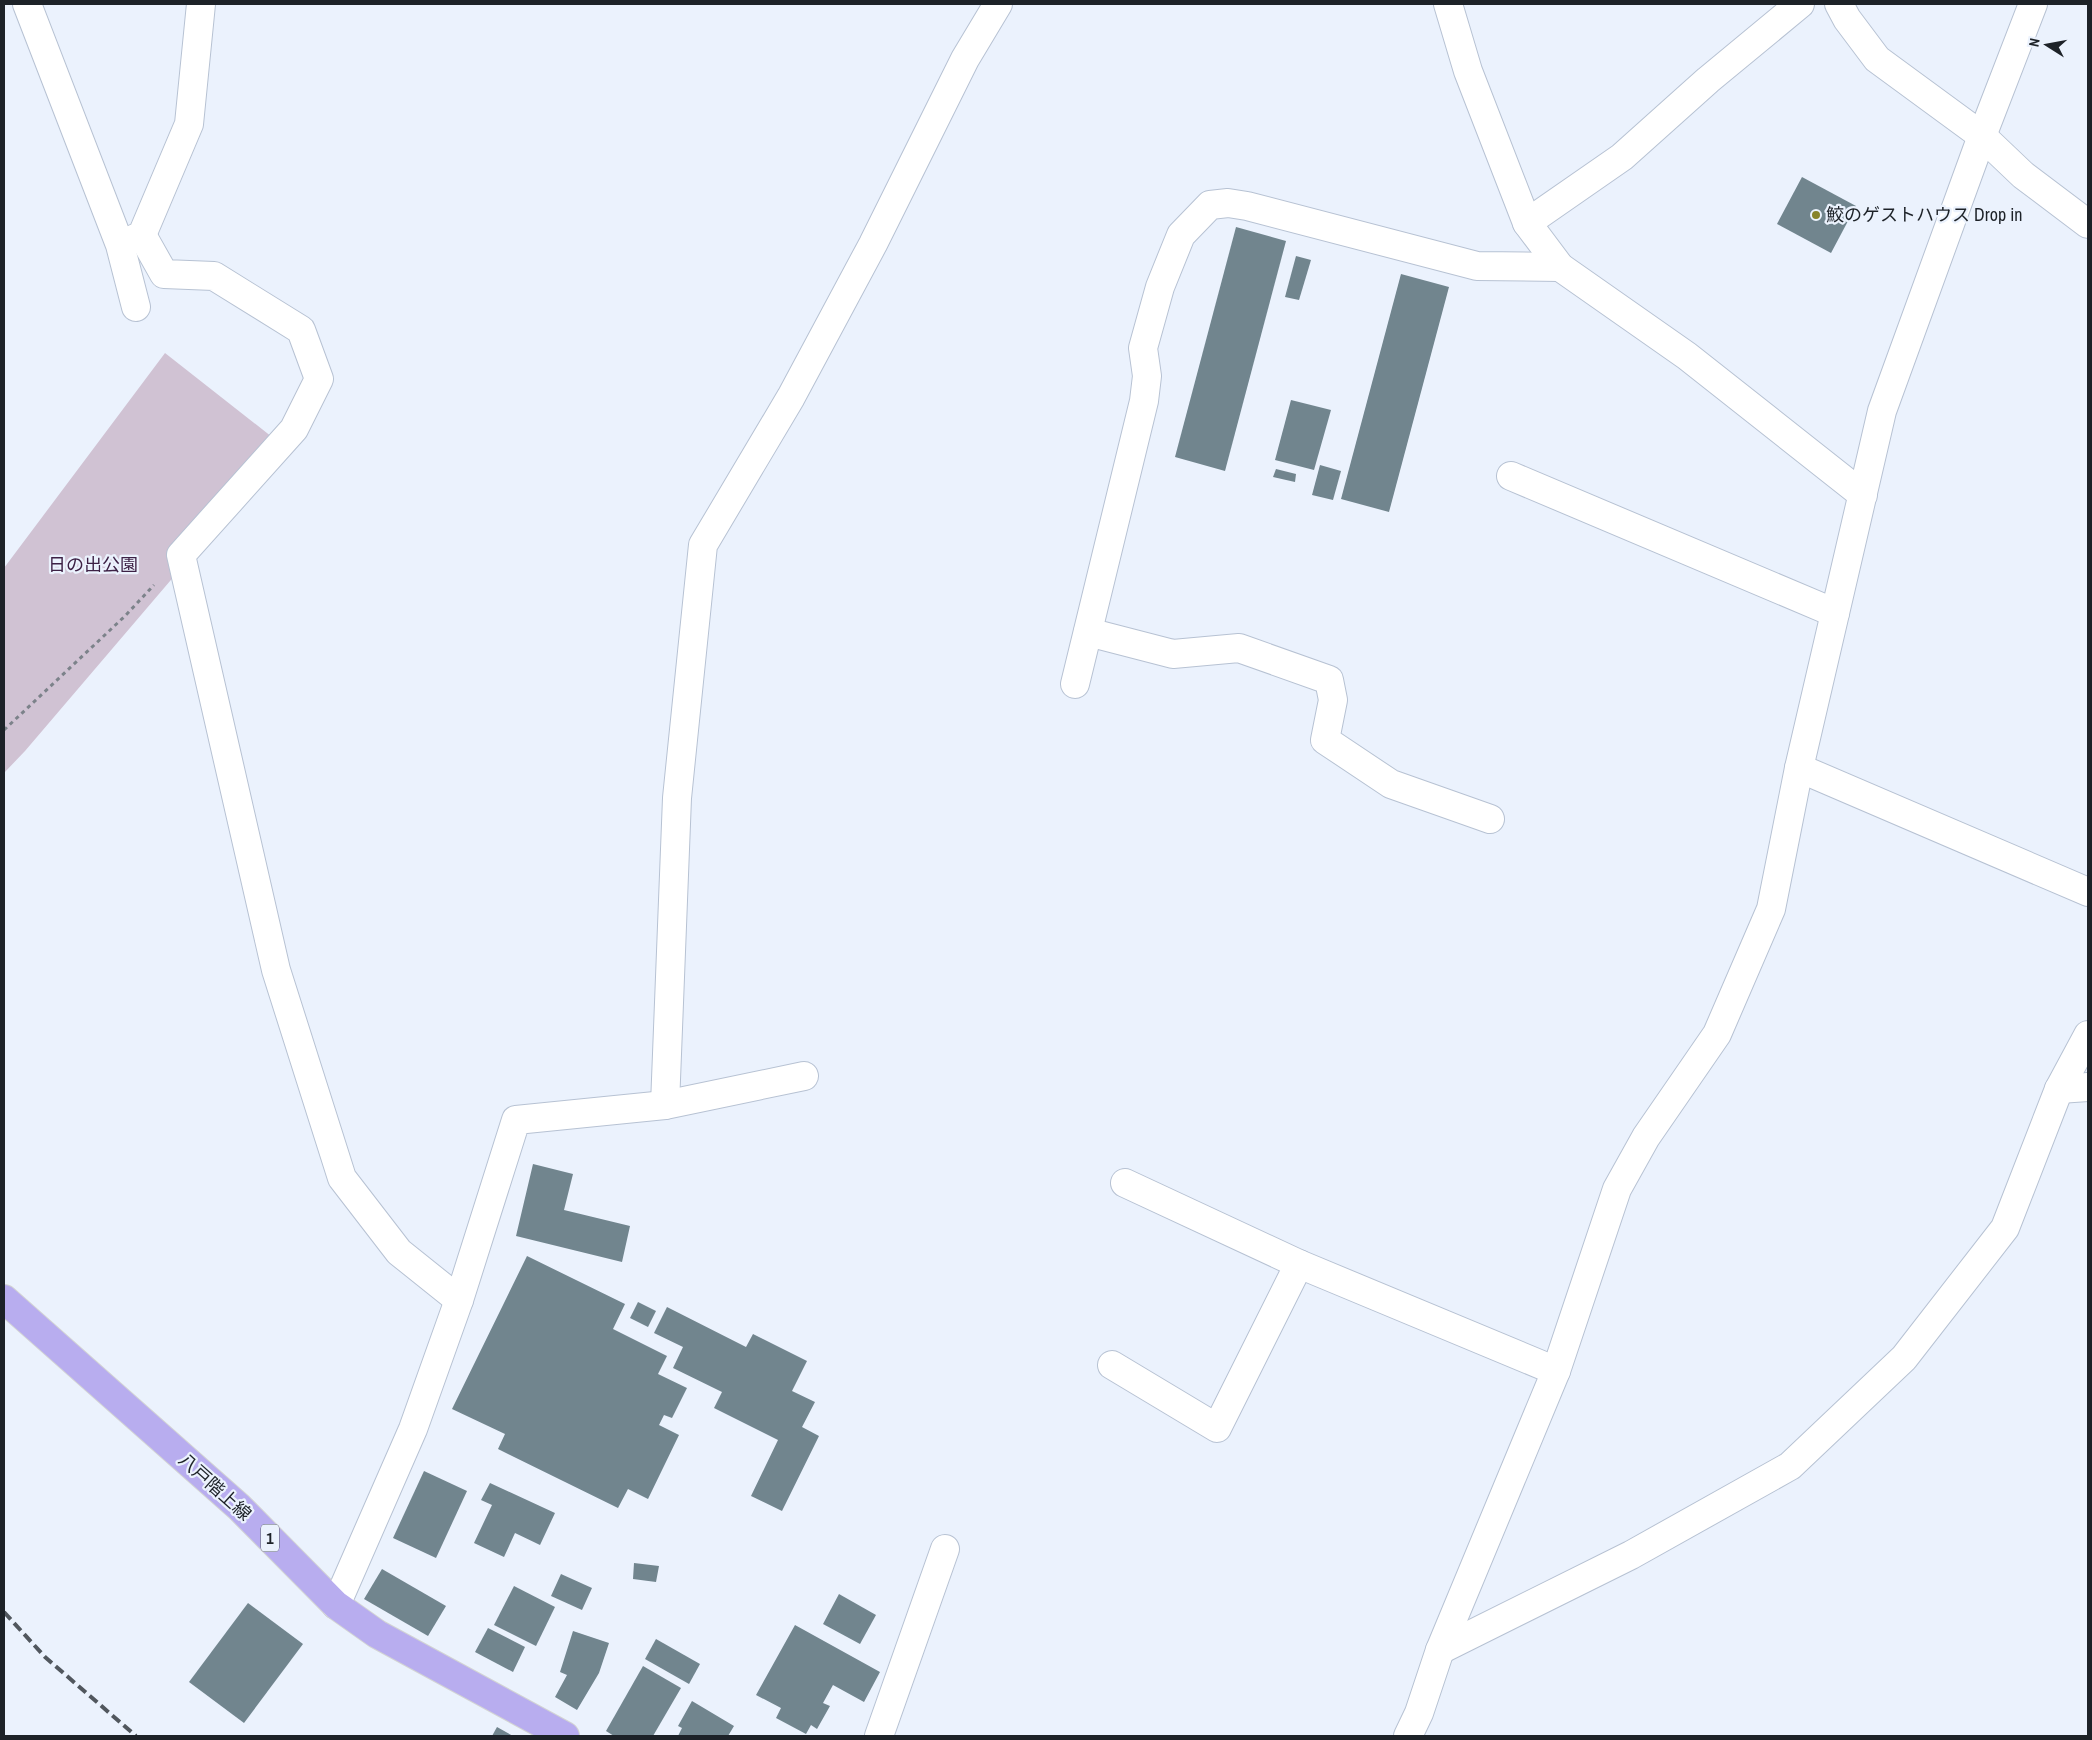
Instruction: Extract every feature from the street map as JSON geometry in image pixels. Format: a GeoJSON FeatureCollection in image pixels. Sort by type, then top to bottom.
{"type":"FeatureCollection","features":[{"type":"Feature","properties":{"kind":"main road","name":"八戸階上線"},"geometry":{"type":"LineString","coordinates":[[4,1299],[239,1507],[336,1605],[377,1634],[565,1736]]}},
{"type":"Feature","properties":{"kind":"street"},"geometry":{"type":"LineString","coordinates":[[27,4],[131,240],[136,307]]}},
{"type":"Feature","properties":{"kind":"street"},"geometry":{"type":"LineString","coordinates":[[131,240],[189,124],[201,4]]}},
{"type":"Feature","properties":{"kind":"street"},"geometry":{"type":"LineString","coordinates":[[665,1106],[677,798],[703,545],[791,398],[873,244],[965,59],[998,4]]}},
{"type":"Feature","properties":{"kind":"street"},"geometry":{"type":"LineString","coordinates":[[1448,4],[1468,71],[1527,222],[1560,268],[1687,356],[1863,495]]}},
{"type":"Feature","properties":{"kind":"street"},"geometry":{"type":"LineString","coordinates":[[1527,222],[1622,157],[1708,80],[1800,4]]}},
{"type":"Feature","properties":{"kind":"street"},"geometry":{"type":"LineString","coordinates":[[1839,4],[1847,19],[1877,59],[1982,136],[2023,175],[2088,224]]}},
{"type":"Feature","properties":{"kind":"street"},"geometry":{"type":"LineString","coordinates":[[1408,1736],[1419,1712],[1440,1650],[1556,1371],[1617,1189],[1646,1137],[1716,1034],[1771,909],[1799,768],[1882,411],[1982,136],[2033,4]]}},
{"type":"Feature","properties":{"kind":"street"},"geometry":{"type":"LineString","coordinates":[[1075,684],[1144,401],[1147,376],[1143,348],[1160,286],[1181,235],[1210,205],[1228,203],[1247,206],[1477,266],[1560,268]]}},
{"type":"Feature","properties":{"kind":"street"},"geometry":{"type":"LineString","coordinates":[[131,240],[164,274],[214,276],[301,330],[319,379],[294,430],[181,555],[276,970],[342,1178],[399,1252],[459,1300]]}},
{"type":"Feature","properties":{"kind":"street"},"geometry":{"type":"LineString","coordinates":[[1511,476],[1835,613]]}},
{"type":"Feature","properties":{"kind":"street"},"geometry":{"type":"LineString","coordinates":[[1088,632],[1173,654],[1239,648],[1329,680],[1333,700],[1325,740],[1391,784],[1490,819]]}},
{"type":"Feature","properties":{"kind":"street"},"geometry":{"type":"LineString","coordinates":[[1799,768],[2088,892]]}},
{"type":"Feature","properties":{"kind":"street"},"geometry":{"type":"LineString","coordinates":[[1440,1650],[1631,1554],[1790,1466],[1904,1358],[2005,1228],[2059,1089],[2088,1035]]}},
{"type":"Feature","properties":{"kind":"street"},"geometry":{"type":"LineString","coordinates":[[336,1605],[413,1429],[459,1300],[516,1120],[665,1106],[804,1076]]}},
{"type":"Feature","properties":{"kind":"street"},"geometry":{"type":"LineString","coordinates":[[2059,1089],[2088,1086]]}},
{"type":"Feature","properties":{"kind":"street"},"geometry":{"type":"LineString","coordinates":[[1125,1183],[1299,1264],[1556,1371]]}},
{"type":"Feature","properties":{"kind":"street"},"geometry":{"type":"LineString","coordinates":[[1112,1364],[1217,1428],[1299,1264]]}},
{"type":"Feature","properties":{"kind":"street"},"geometry":{"type":"LineString","coordinates":[[879,1736],[945,1549]]}},
{"type":"Feature","properties":{"kind":"path"},"geometry":{"type":"LineString","coordinates":[[4,730],[124,616],[181,555]]}},
{"type":"Feature","properties":{"kind":"green space","name":"日の出公園"},"geometry":{"type":"Polygon","coordinates":[[[165,353],[272,437],[168,557],[176,574],[25,751],[4,773],[4,568],[165,353]]]}},
{"type":"Feature","properties":{"kind":"building","name":"鮫のゲストハウス Drop in"},"geometry":{"type":"Polygon","coordinates":[[[1802,177],[1856,206],[1831,253],[1777,224],[1802,177]]]}},
{"type":"Feature","properties":{"kind":"building"},"geometry":{"type":"Polygon","coordinates":[[[1236,227],[1286,241],[1225,471],[1175,457],[1236,227]]]}},
{"type":"Feature","properties":{"kind":"building"},"geometry":{"type":"Polygon","coordinates":[[[1296,256],[1311,260],[1299,300],[1285,297],[1296,256]]]}},
{"type":"Feature","properties":{"kind":"building"},"geometry":{"type":"Polygon","coordinates":[[[1401,274],[1449,287],[1389,512],[1341,499],[1401,274]]]}},
{"type":"Feature","properties":{"kind":"building"},"geometry":{"type":"Polygon","coordinates":[[[1291,400],[1331,410],[1314,470],[1275,460],[1291,400]]]}},
{"type":"Feature","properties":{"kind":"building"},"geometry":{"type":"Polygon","coordinates":[[[1320,465],[1341,471],[1333,500],[1312,495],[1320,465]]]}},
{"type":"Feature","properties":{"kind":"building"},"geometry":{"type":"Polygon","coordinates":[[[1276,469],[1296,474],[1295,482],[1273,477],[1276,469]]]}},
{"type":"Feature","properties":{"kind":"building"},"geometry":{"type":"Polygon","coordinates":[[[533,1164],[573,1174],[564,1210],[630,1226],[622,1262],[516,1236],[533,1164]]]}},
{"type":"Feature","properties":{"kind":"building"},"geometry":{"type":"Polygon","coordinates":[[[527,1256],[625,1304],[613,1329],[667,1356],[658,1374],[687,1388],[672,1418],[664,1415],[659,1425],[679,1435],[648,1499],[628,1489],[618,1508],[498,1449],[505,1434],[452,1409],[527,1256]]]}},
{"type":"Feature","properties":{"kind":"building"},"geometry":{"type":"Polygon","coordinates":[[[638,1302],[656,1311],[648,1327],[630,1318],[638,1302]]]}},
{"type":"Feature","properties":{"kind":"building"},"geometry":{"type":"Polygon","coordinates":[[[667,1307],[746,1347],[753,1334],[807,1361],[792,1391],[815,1402],[802,1427],[819,1436],[782,1511],[751,1496],[778,1440],[714,1408],[722,1392],[673,1368],[683,1347],[654,1333],[667,1307]]]}},
{"type":"Feature","properties":{"kind":"building"},"geometry":{"type":"Polygon","coordinates":[[[424,1471],[467,1491],[436,1558],[393,1538],[424,1471]]]}},
{"type":"Feature","properties":{"kind":"building"},"geometry":{"type":"Polygon","coordinates":[[[490,1483],[555,1513],[540,1545],[515,1533],[504,1557],[474,1543],[492,1505],[481,1500],[490,1483]]]}},
{"type":"Feature","properties":{"kind":"building"},"geometry":{"type":"Polygon","coordinates":[[[634,1563],[659,1566],[656,1582],[633,1579],[634,1563]]]}},
{"type":"Feature","properties":{"kind":"building"},"geometry":{"type":"Polygon","coordinates":[[[382,1569],[446,1606],[428,1636],[364,1599],[382,1569]]]}},
{"type":"Feature","properties":{"kind":"building"},"geometry":{"type":"Polygon","coordinates":[[[561,1574],[592,1588],[582,1610],[551,1596],[561,1574]]]}},
{"type":"Feature","properties":{"kind":"building"},"geometry":{"type":"Polygon","coordinates":[[[514,1586],[555,1607],[536,1646],[494,1625],[514,1586]]]}},
{"type":"Feature","properties":{"kind":"building"},"geometry":{"type":"Polygon","coordinates":[[[839,1594],[876,1615],[860,1644],[823,1624],[839,1594]]]}},
{"type":"Feature","properties":{"kind":"building"},"geometry":{"type":"Polygon","coordinates":[[[248,1603],[303,1644],[244,1723],[189,1682],[248,1603]]]}},
{"type":"Feature","properties":{"kind":"building"},"geometry":{"type":"Polygon","coordinates":[[[795,1625],[880,1672],[864,1702],[833,1685],[823,1703],[830,1706],[817,1729],[811,1725],[806,1734],[776,1718],[781,1708],[756,1695],[795,1625]]]}},
{"type":"Feature","properties":{"kind":"building"},"geometry":{"type":"Polygon","coordinates":[[[488,1628],[525,1647],[513,1672],[475,1652],[488,1628]]]}},
{"type":"Feature","properties":{"kind":"building"},"geometry":{"type":"Polygon","coordinates":[[[573,1631],[609,1643],[599,1673],[577,1710],[555,1697],[567,1675],[560,1672],[573,1631]]]}},
{"type":"Feature","properties":{"kind":"building"},"geometry":{"type":"Polygon","coordinates":[[[656,1639],[700,1664],[689,1684],[645,1659],[656,1639]]]}},
{"type":"Feature","properties":{"kind":"building"},"geometry":{"type":"Polygon","coordinates":[[[643,1666],[681,1688],[653,1736],[614,1736],[606,1731],[643,1666]]]}},
{"type":"Feature","properties":{"kind":"building"},"geometry":{"type":"Polygon","coordinates":[[[692,1701],[734,1726],[728,1736],[678,1736],[682,1728],[678,1726],[692,1701]]]}},
{"type":"Feature","properties":{"kind":"building"},"geometry":{"type":"Polygon","coordinates":[[[497,1727],[513,1736],[492,1736],[497,1727]]]}},
{"type":"Feature","properties":{"kind":"railway"},"geometry":{"type":"LineString","coordinates":[[4,1612],[45,1657],[136,1736]]}},
{"type":"Feature","properties":{"kind":"place","name":"鮫のゲストハウス Drop in"},"geometry":{"type":"Point","coordinates":[1816,215]}}]}
